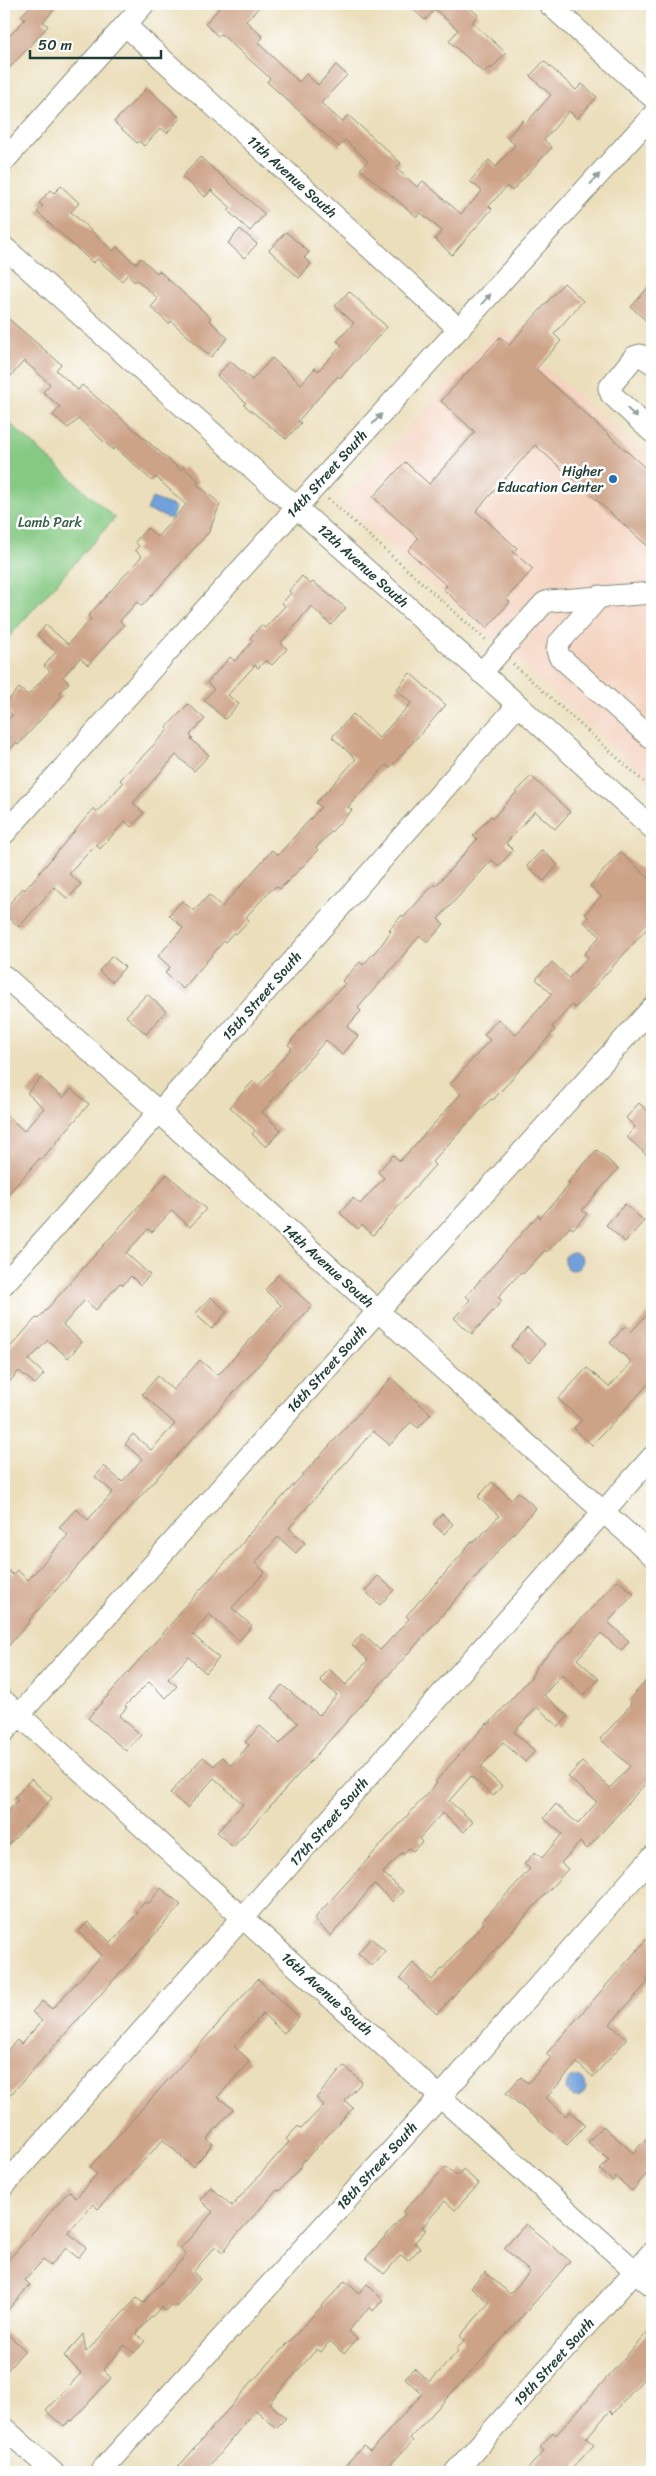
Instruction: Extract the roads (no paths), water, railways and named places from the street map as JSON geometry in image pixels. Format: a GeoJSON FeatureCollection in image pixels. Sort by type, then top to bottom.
{"type":"FeatureCollection","features":[{"type":"Feature","properties":{"kind":"street"},"geometry":{"type":"LineString","coordinates":[[4,161],[144,4]]}},
{"type":"Feature","properties":{"kind":"street"},"geometry":{"type":"LineString","coordinates":[[548,4],[652,97]]}},
{"type":"Feature","properties":{"kind":"street","name":"11th Avenue South"},"geometry":{"type":"LineString","coordinates":[[125,25],[459,329]]}},
{"type":"Feature","properties":{"kind":"street","name":"14th Street South"},"geometry":{"type":"LineString","coordinates":[[4,834],[314,488],[652,116]]}},
{"type":"Feature","properties":{"kind":"street","name":"12th Avenue South"},"geometry":{"type":"LineString","coordinates":[[4,247],[518,705],[652,828]]}},
{"type":"Feature","properties":{"kind":"street"},"geometry":{"type":"LineString","coordinates":[[646,359],[634,357],[611,383],[609,388],[611,394],[652,432]]}},
{"type":"Feature","properties":{"kind":"street"},"geometry":{"type":"LineString","coordinates":[[481,673],[544,603],[556,599],[652,594]]}},
{"type":"Feature","properties":{"kind":"street"},"geometry":{"type":"LineString","coordinates":[[600,596],[558,644],[556,650],[559,656],[652,739]]}},
{"type":"Feature","properties":{"kind":"street","name":"15th Street South"},"geometry":{"type":"LineString","coordinates":[[4,1284],[159,1112],[518,705]]}},
{"type":"Feature","properties":{"kind":"street","name":"14th Avenue South"},"geometry":{"type":"LineString","coordinates":[[4,976],[159,1112],[378,1312],[652,1555]]}},
{"type":"Feature","properties":{"kind":"street","name":"16th Street South"},"geometry":{"type":"LineString","coordinates":[[4,1732],[12,1708],[378,1312],[652,1008]]}},
{"type":"Feature","properties":{"kind":"street","name":"17th Street South"},"geometry":{"type":"LineString","coordinates":[[4,2186],[244,1919],[652,1456]]}},
{"type":"Feature","properties":{"kind":"street","name":"16th Avenue South"},"geometry":{"type":"LineString","coordinates":[[12,1708],[440,2097],[652,2286]]}},
{"type":"Feature","properties":{"kind":"street","name":"18th Street South"},"geometry":{"type":"LineString","coordinates":[[100,2472],[440,2097],[652,1856]]}},
{"type":"Feature","properties":{"kind":"street","name":"19th Street South"},"geometry":{"type":"LineString","coordinates":[[455,2472],[652,2252]]}},
{"type":"Feature","properties":{"kind":"street"},"geometry":{"type":"LineString","coordinates":[[4,2428],[53,2472]]}},
{"type":"Feature","properties":{"kind":"water"},"geometry":{"type":"Polygon","coordinates":[[[152,498],[176,507],[171,519],[147,510],[152,498]]]}},
{"type":"Feature","properties":{"kind":"water"},"geometry":{"type":"Polygon","coordinates":[[[569,1252],[577,1252],[582,1257],[580,1268],[569,1270],[564,1265],[564,1257],[569,1252]]]}},
{"type":"Feature","properties":{"kind":"water"},"geometry":{"type":"Polygon","coordinates":[[[576,2077],[583,2080],[586,2087],[583,2094],[576,2097],[569,2094],[566,2087],[569,2080],[576,2077]]]}},
{"type":"Feature","properties":{"kind":"place","name":"Higher Education Center"},"geometry":{"type":"Point","coordinates":[613,479]}},
{"type":"Feature","properties":{"kind":"park label","name":"Lamb Park"},"geometry":{"type":"Point","coordinates":[50,522]}}]}
